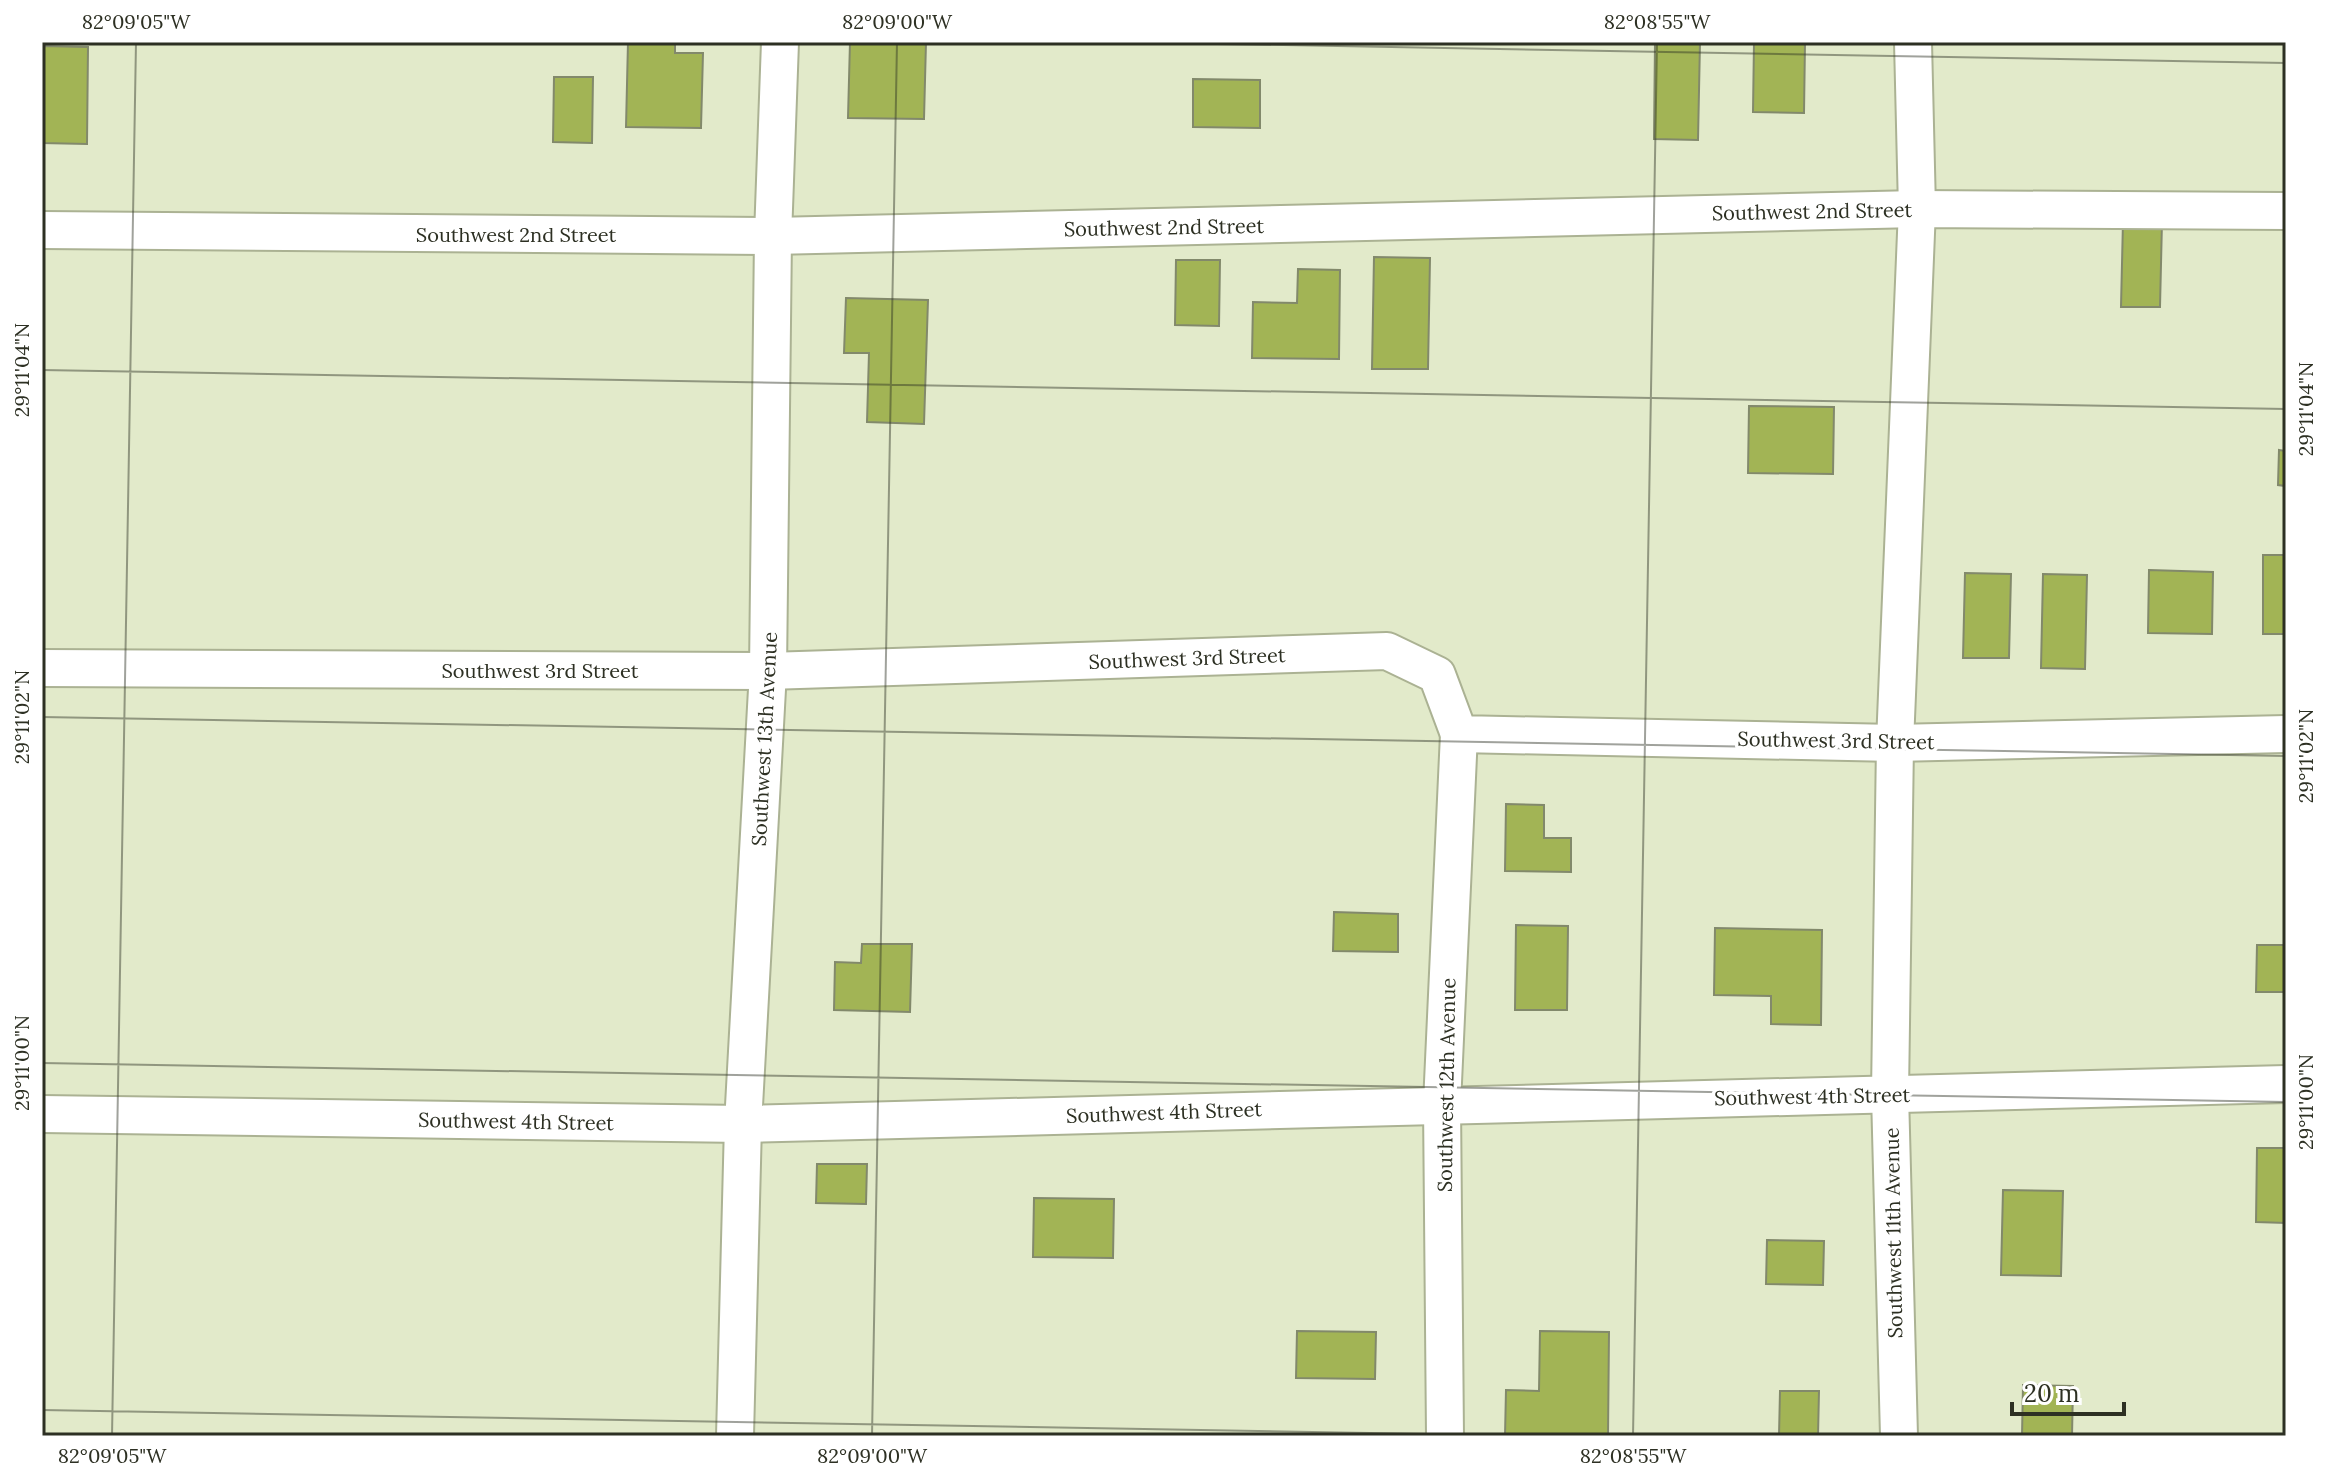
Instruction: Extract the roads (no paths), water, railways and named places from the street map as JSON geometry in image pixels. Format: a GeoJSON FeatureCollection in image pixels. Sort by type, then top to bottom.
{"type":"FeatureCollection","features":[{"type":"Feature","properties":{"kind":"street","name":"Southwest 13th Avenue"},"geometry":{"type":"LineString","coordinates":[[735,1436],[743,1124],[768,671],[773,236],[780,42]]}},
{"type":"Feature","properties":{"kind":"street","name":"Southwest 11th Avenue"},"geometry":{"type":"LineString","coordinates":[[1899,1436],[1890,1094],[1895,743],[1917,209],[1913,42]]}},
{"type":"Feature","properties":{"kind":"street","name":"Southwest 2nd Street"},"geometry":{"type":"LineString","coordinates":[[42,230],[773,236],[1917,209],[2286,211]]}},
{"type":"Feature","properties":{"kind":"street","name":"Southwest 3rd Street"},"geometry":{"type":"LineString","coordinates":[[42,668],[768,671],[1387,651],[1437,675],[1459,734],[1895,743],[2286,734]]}},
{"type":"Feature","properties":{"kind":"street","name":"Southwest 12th Avenue"},"geometry":{"type":"LineString","coordinates":[[1445,1436],[1442,1104],[1459,734]]}},
{"type":"Feature","properties":{"kind":"street","name":"Southwest 4th Street"},"geometry":{"type":"LineString","coordinates":[[42,1114],[743,1124],[2286,1084]]}}]}
